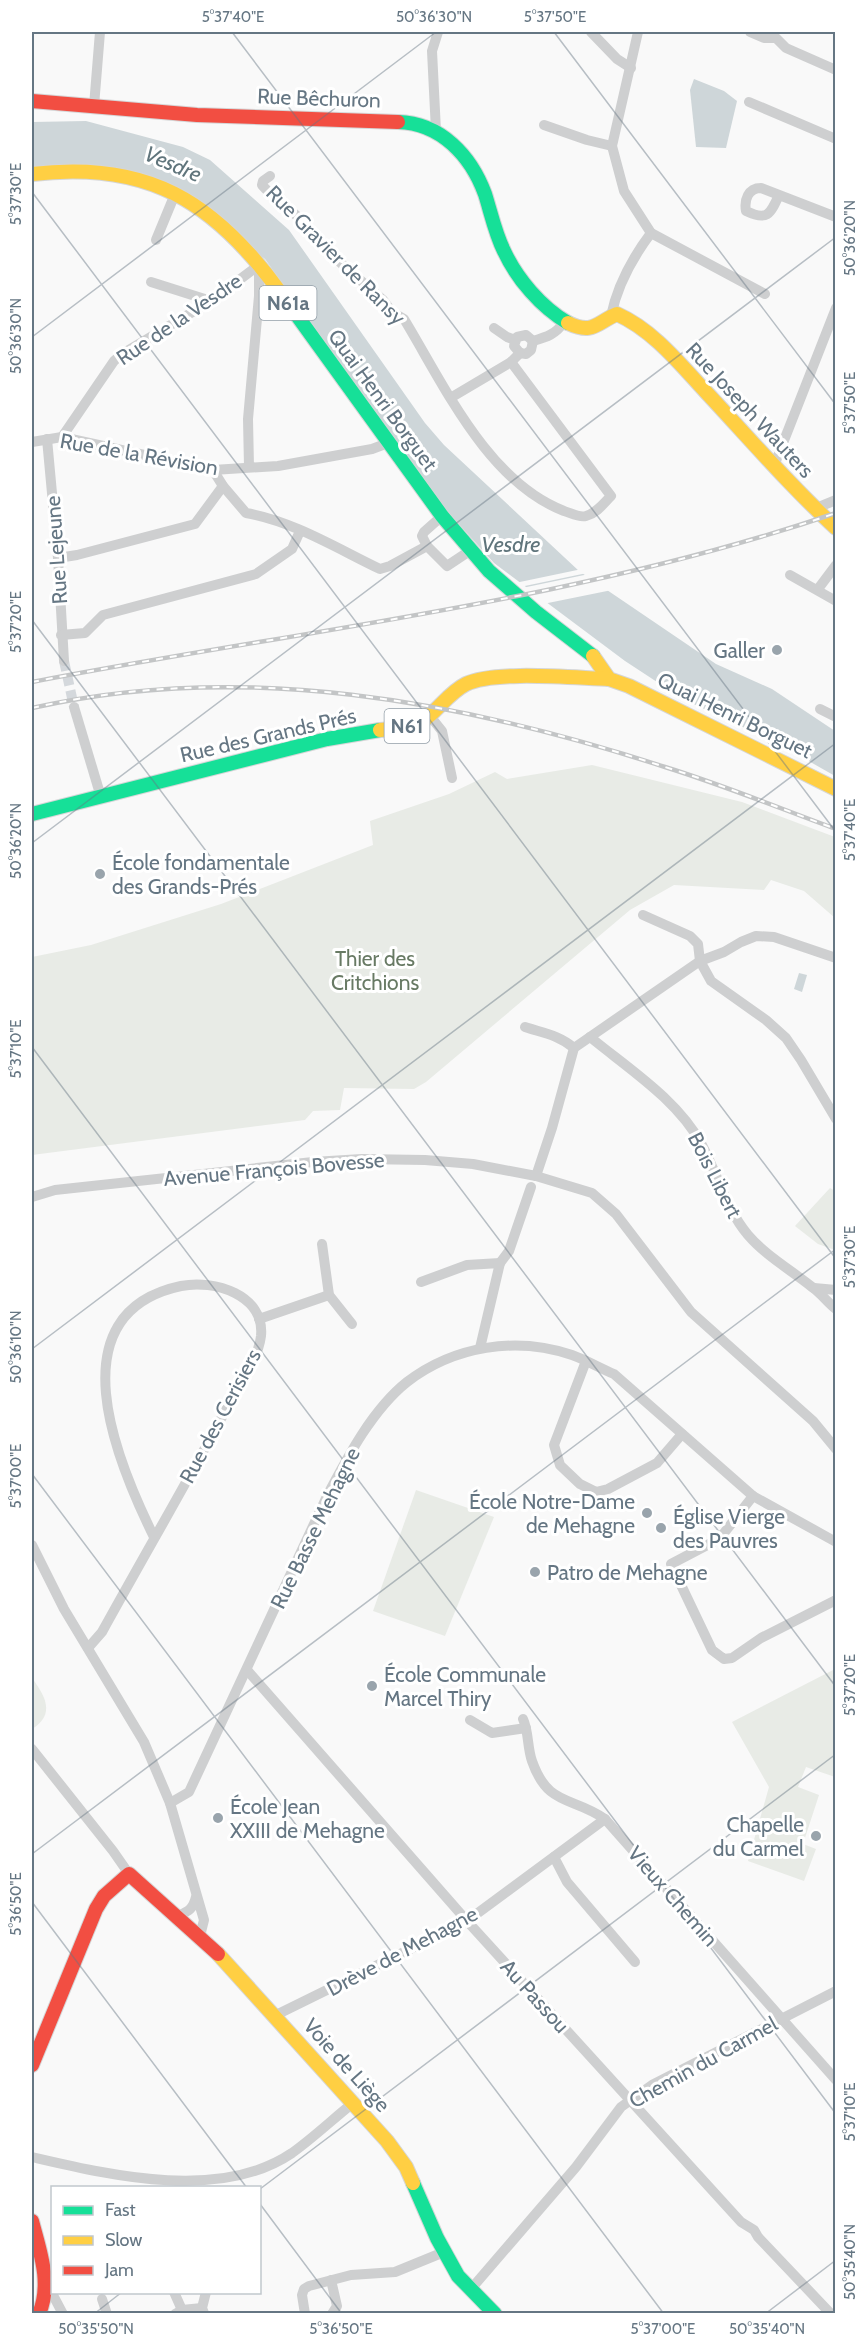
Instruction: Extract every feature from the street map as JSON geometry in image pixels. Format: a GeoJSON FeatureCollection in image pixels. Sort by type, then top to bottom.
{"type":"FeatureCollection","features":[{"type":"Feature","properties":{"kind":"street"},"geometry":{"type":"LineString","coordinates":[[94,106],[100,32]]}},
{"type":"Feature","properties":{"kind":"street"},"geometry":{"type":"LineString","coordinates":[[438,32],[432,51],[436,131],[453,144],[470,164],[510,264],[541,301],[564,322],[582,330],[591,329],[610,316],[634,260],[651,233]]}},
{"type":"Feature","properties":{"kind":"street"},"geometry":{"type":"LineString","coordinates":[[591,32],[617,59],[631,68]]}},
{"type":"Feature","properties":{"kind":"street"},"geometry":{"type":"LineString","coordinates":[[639,32],[612,146],[624,191],[651,233],[765,294]]}},
{"type":"Feature","properties":{"kind":"street"},"geometry":{"type":"LineString","coordinates":[[750,32],[764,38],[778,35],[786,48],[836,70]]}},
{"type":"Feature","properties":{"kind":"street","name":"Rue Bêchuron"},"geometry":{"type":"LineString","coordinates":[[32,101],[199,115],[407,123],[436,131]]}},
{"type":"Feature","properties":{"kind":"street"},"geometry":{"type":"LineString","coordinates":[[749,102],[836,139]]}},
{"type":"Feature","properties":{"kind":"street"},"geometry":{"type":"LineString","coordinates":[[544,124],[587,140],[612,146]]}},
{"type":"Feature","properties":{"kind":"street","name":"Quai Henri Borguet"},"geometry":{"type":"LineString","coordinates":[[32,174],[49,171],[91,170],[128,176],[175,194],[208,212],[240,241],[260,265],[442,516],[497,579],[592,655],[609,679],[639,691],[836,789]]}},
{"type":"Feature","properties":{"kind":"street","name":"Rue Gravier de Ransy"},"geometry":{"type":"LineString","coordinates":[[270,176],[264,180],[262,185],[270,194],[313,231],[318,243],[383,300],[393,312],[404,319],[472,433],[509,474],[544,503],[580,517],[596,511],[611,496],[511,362]]}},
{"type":"Feature","properties":{"kind":"street"},"geometry":{"type":"LineString","coordinates":[[156,240],[175,194]]}},
{"type":"Feature","properties":{"kind":"street"},"geometry":{"type":"LineString","coordinates":[[779,195],[836,217]]}},
{"type":"Feature","properties":{"kind":"street"},"geometry":{"type":"LineString","coordinates":[[249,467],[248,419],[260,265]]}},
{"type":"Feature","properties":{"kind":"street","name":"Rue de la Vesdre"},"geometry":{"type":"LineString","coordinates":[[62,437],[114,361],[211,302],[260,265]]}},
{"type":"Feature","properties":{"kind":"street"},"geometry":{"type":"LineString","coordinates":[[151,282],[211,302]]}},
{"type":"Feature","properties":{"kind":"street"},"geometry":{"type":"LineString","coordinates":[[774,466],[836,308]]}},
{"type":"Feature","properties":{"kind":"street","name":"Rue Joseph Wauters"},"geometry":{"type":"LineString","coordinates":[[610,316],[624,315],[661,345],[814,509],[836,528]]}},
{"type":"Feature","properties":{"kind":"street"},"geometry":{"type":"LineString","coordinates":[[532,341],[548,337],[558,331],[564,322]]}},
{"type":"Feature","properties":{"kind":"street"},"geometry":{"type":"LineString","coordinates":[[494,328],[515,340]]}},
{"type":"Feature","properties":{"kind":"street"},"geometry":{"type":"LineString","coordinates":[[515,340],[526,335],[532,341]]}},
{"type":"Feature","properties":{"kind":"street"},"geometry":{"type":"LineString","coordinates":[[515,340],[515,349],[526,354],[531,350],[532,341]]}},
{"type":"Feature","properties":{"kind":"street"},"geometry":{"type":"LineString","coordinates":[[452,397],[511,362],[520,353]]}},
{"type":"Feature","properties":{"kind":"street","name":"Rue de la Révision"},"geometry":{"type":"LineString","coordinates":[[32,442],[62,437],[213,470],[278,466],[372,449],[388,443]]}},
{"type":"Feature","properties":{"kind":"street","name":"Rue Lejeune"},"geometry":{"type":"LineString","coordinates":[[46,439],[58,558],[64,661]]}},
{"type":"Feature","properties":{"kind":"street"},"geometry":{"type":"LineString","coordinates":[[213,470],[223,486],[246,513],[264,516],[300,531],[380,569],[409,557],[427,546]]}},
{"type":"Feature","properties":{"kind":"street"},"geometry":{"type":"LineString","coordinates":[[58,558],[195,524],[223,486]]}},
{"type":"Feature","properties":{"kind":"street"},"geometry":{"type":"LineString","coordinates":[[814,509],[836,500]]}},
{"type":"Feature","properties":{"kind":"street"},"geometry":{"type":"LineString","coordinates":[[442,516],[423,532],[422,536],[427,546],[447,566],[471,550]]}},
{"type":"Feature","properties":{"kind":"street"},"geometry":{"type":"LineString","coordinates":[[61,635],[85,633],[103,615],[256,574],[292,549],[300,531]]}},
{"type":"Feature","properties":{"kind":"street"},"geometry":{"type":"LineString","coordinates":[[818,589],[836,565]]}},
{"type":"Feature","properties":{"kind":"street"},"geometry":{"type":"LineString","coordinates":[[790,575],[836,601]]}},
{"type":"Feature","properties":{"kind":"street"},"geometry":{"type":"LineString","coordinates":[[585,676],[592,667],[592,655]]}},
{"type":"Feature","properties":{"kind":"street","name":"Rue des Grands Prés"},"geometry":{"type":"LineString","coordinates":[[32,814],[327,740],[419,724],[449,696],[466,684],[482,679],[585,676],[609,679]]}},
{"type":"Feature","properties":{"kind":"street"},"geometry":{"type":"LineString","coordinates":[[74,707],[101,797]]}},
{"type":"Feature","properties":{"kind":"street"},"geometry":{"type":"LineString","coordinates":[[820,709],[836,717]]}},
{"type":"Feature","properties":{"kind":"street"},"geometry":{"type":"LineString","coordinates":[[430,716],[441,731],[452,778]]}},
{"type":"Feature","properties":{"kind":"street"},"geometry":{"type":"LineString","coordinates":[[643,915],[690,936],[698,944],[700,961],[711,981],[766,1020],[786,1038],[836,1119]]}},
{"type":"Feature","properties":{"kind":"street"},"geometry":{"type":"LineString","coordinates":[[536,1176],[552,1128],[573,1048],[700,961],[756,936],[774,937],[836,958]]}},
{"type":"Feature","properties":{"kind":"street"},"geometry":{"type":"LineString","coordinates":[[525,1028],[550,1033],[565,1040],[573,1048]]}},
{"type":"Feature","properties":{"kind":"street","name":"Bois Libert"},"geometry":{"type":"LineString","coordinates":[[590,1037],[654,1089],[690,1126],[703,1146],[733,1214],[748,1236],[798,1278],[814,1288],[836,1309]]}},
{"type":"Feature","properties":{"kind":"street","name":"Avenue François Bovesse"},"geometry":{"type":"LineString","coordinates":[[32,1197],[55,1190],[362,1158],[473,1164],[536,1176],[592,1193],[606,1203],[691,1312],[813,1421],[836,1449]]}},
{"type":"Feature","properties":{"kind":"street"},"geometry":{"type":"LineString","coordinates":[[480,1348],[500,1263],[509,1251],[531,1186]]}},
{"type":"Feature","properties":{"kind":"street"},"geometry":{"type":"LineString","coordinates":[[322,1244],[328,1295],[352,1324]]}},
{"type":"Feature","properties":{"kind":"street"},"geometry":{"type":"LineString","coordinates":[[421,1282],[467,1265],[500,1263]]}},
{"type":"Feature","properties":{"kind":"street","name":"Rue des Cerisiers"},"geometry":{"type":"LineString","coordinates":[[88,1648],[102,1632],[154,1538],[259,1347],[261,1333],[259,1319],[242,1297],[229,1290],[189,1284],[147,1298],[133,1308],[120,1322],[110,1344],[105,1368],[105,1394],[123,1465],[154,1538]]}},
{"type":"Feature","properties":{"kind":"street","name":"Bois Libert"},"geometry":{"type":"LineString","coordinates":[[814,1288],[836,1290]]}},
{"type":"Feature","properties":{"kind":"street"},"geometry":{"type":"LineString","coordinates":[[259,1319],[328,1295]]}},
{"type":"Feature","properties":{"kind":"street","name":"Rue Basse Mehagne"},"geometry":{"type":"LineString","coordinates":[[170,1803],[189,1792],[346,1458],[368,1426],[408,1382],[446,1359],[480,1348],[515,1345],[544,1347],[586,1361],[614,1374],[753,1496],[836,1542]]}},
{"type":"Feature","properties":{"kind":"street"},"geometry":{"type":"LineString","coordinates":[[586,1361],[554,1445],[560,1465],[580,1484],[596,1492],[608,1489],[657,1463],[682,1434]]}},
{"type":"Feature","properties":{"kind":"street"},"geometry":{"type":"LineString","coordinates":[[753,1496],[724,1533],[713,1542],[672,1564],[712,1650],[724,1659],[732,1658],[761,1638],[836,1600]]}},
{"type":"Feature","properties":{"kind":"street"},"geometry":{"type":"LineString","coordinates":[[32,1545],[64,1609],[144,1742],[170,1803],[204,1920],[200,1936]]}},
{"type":"Feature","properties":{"kind":"street","name":"Au Passou"},"geometry":{"type":"LineString","coordinates":[[247,1670],[467,1921],[741,2222],[754,2230],[831,2313]]}},
{"type":"Feature","properties":{"kind":"street","name":"Vieux Chemin"},"geometry":{"type":"LineString","coordinates":[[471,1720],[492,1733],[524,1724],[530,1757],[546,1789],[565,1801],[596,1812],[606,1819],[836,2080]]}},
{"type":"Feature","properties":{"kind":"street"},"geometry":{"type":"LineString","coordinates":[[32,1749],[129,1874],[104,1896],[96,1909],[32,2065]]}},
{"type":"Feature","properties":{"kind":"street","name":"Drève de Mehagne"},"geometry":{"type":"LineString","coordinates":[[274,2016],[467,1921],[606,1819]]}},
{"type":"Feature","properties":{"kind":"street"},"geometry":{"type":"LineString","coordinates":[[554,1857],[567,1882],[635,1962]]}},
{"type":"Feature","properties":{"kind":"street","name":"Voie de Liège"},"geometry":{"type":"LineString","coordinates":[[129,1874],[232,1967],[387,2141],[405,2168],[444,2252],[458,2276],[488,2311]]}},
{"type":"Feature","properties":{"kind":"street"},"geometry":{"type":"LineString","coordinates":[[178,1916],[187,1913],[194,1906],[196,1897]]}},
{"type":"Feature","properties":{"kind":"street","name":"Chemin du Carmel"},"geometry":{"type":"LineString","coordinates":[[471,2289],[576,2167],[621,2107],[652,2085],[836,1991]]}},
{"type":"Feature","properties":{"kind":"street"},"geometry":{"type":"LineString","coordinates":[[32,2157],[131,2175],[174,2180],[217,2180],[271,2164],[291,2153],[353,2103]]}},
{"type":"Feature","properties":{"kind":"street"},"geometry":{"type":"LineString","coordinates":[[32,2221],[46,2282],[51,2291]]}},
{"type":"Feature","properties":{"kind":"street"},"geometry":{"type":"LineString","coordinates":[[305,2313],[302,2295],[304,2289],[351,2275],[395,2272],[444,2252]]}},
{"type":"Feature","properties":{"kind":"street"},"geometry":{"type":"LineString","coordinates":[[332,2280],[337,2306],[332,2313]]}},
{"type":"Feature","properties":{"kind":"street"},"geometry":{"type":"LineString","coordinates":[[39,2313],[42,2308],[46,2282]]}},
{"type":"Feature","properties":{"kind":"street"},"geometry":{"type":"LineString","coordinates":[[53,2294],[63,2313]]}},
{"type":"Feature","properties":{"kind":"street"},"geometry":{"type":"LineString","coordinates":[[174,2294],[178,2312],[203,2311],[206,2294]]}},
{"type":"Feature","properties":{"kind":"street"},"geometry":{"type":"LineString","coordinates":[[102,2300],[107,2313]]}},
{"type":"Feature","properties":{"kind":"green space","name":"Thier des Critchions"},"geometry":{"type":"Polygon","coordinates":[[[592,765],[742,802],[835,837],[835,918],[804,891],[771,880],[764,890],[674,885],[630,910],[426,1082],[414,1089],[344,1088],[340,1110],[313,1111],[305,1120],[32,1155],[32,957],[91,945],[221,904],[373,845],[370,821],[449,794],[495,772],[507,779],[592,765]]]}},
{"type":"Feature","properties":{"kind":"green space"},"geometry":{"type":"Polygon","coordinates":[[[830,1188],[835,1191],[835,1250],[818,1244],[795,1226],[830,1188]]]}},
{"type":"Feature","properties":{"kind":"green space"},"geometry":{"type":"Polygon","coordinates":[[[416,1490],[494,1517],[445,1636],[373,1611],[416,1490]]]}},
{"type":"Feature","properties":{"kind":"green space"},"geometry":{"type":"Polygon","coordinates":[[[835,1669],[835,1777],[806,1767],[798,1787],[819,1795],[803,1844],[816,1849],[804,1881],[748,1861],[769,1787],[732,1722],[835,1669]]]}},
{"type":"Feature","properties":{"kind":"green space"},"geometry":{"type":"Polygon","coordinates":[[[32,1678],[44,1698],[46,1711],[44,1717],[32,1729],[32,1678]]]}},
{"type":"Feature","properties":{"kind":"water"},"geometry":{"type":"Polygon","coordinates":[[[694,79],[724,91],[737,101],[726,148],[696,147],[690,90],[694,79]]]}},
{"type":"Feature","properties":{"kind":"water","name":"Vesdre"},"geometry":{"type":"Polygon","coordinates":[[[86,121],[183,147],[210,160],[289,230],[425,423],[444,445],[579,571],[716,664],[772,689],[835,731],[835,776],[777,743],[683,699],[625,661],[494,563],[439,502],[265,259],[160,180],[32,169],[32,122],[86,121]]]}},
{"type":"Feature","properties":{"kind":"water"},"geometry":{"type":"Polygon","coordinates":[[[799,973],[807,975],[802,992],[794,989],[799,973]]]}},
{"type":"Feature","properties":{"kind":"pier"},"geometry":{"type":"Polygon","coordinates":[[[582,569],[587,573],[520,587],[515,583],[582,569]]]}},
{"type":"Feature","properties":{"kind":"pier"},"geometry":{"type":"Polygon","coordinates":[[[589,574],[612,590],[543,604],[522,588],[589,574]]]}},
{"type":"Feature","properties":{"kind":"tunnel"},"geometry":{"type":"LineString","coordinates":[[64,661],[74,707]]}},
{"type":"Feature","properties":{"kind":"railway"},"geometry":{"type":"LineString","coordinates":[[32,682],[538,592],[638,570],[738,544],[836,513]]}},
{"type":"Feature","properties":{"kind":"railway"},"geometry":{"type":"LineString","coordinates":[[32,708],[111,694],[191,688],[271,688],[352,695],[431,707],[510,723],[588,744],[708,781],[836,829]]}},
{"type":"Feature","properties":{"kind":"traffic: fast"},"geometry":{"type":"LineString","coordinates":[[398,122],[428,128],[441,135],[463,155],[479,180],[509,261],[539,301],[568,323]]}},
{"type":"Feature","properties":{"kind":"traffic: fast"},"geometry":{"type":"LineString","coordinates":[[280,292],[442,516],[489,571],[536,612],[593,656]]}},
{"type":"Feature","properties":{"kind":"traffic: fast"},"geometry":{"type":"LineString","coordinates":[[32,814],[327,739],[380,730]]}},
{"type":"Feature","properties":{"kind":"traffic: fast"},"geometry":{"type":"LineString","coordinates":[[413,2183],[437,2238],[458,2276],[495,2314]]}},
{"type":"Feature","properties":{"kind":"traffic: slow"},"geometry":{"type":"LineString","coordinates":[[32,174],[73,171],[110,174],[144,181],[174,194],[203,211],[230,233],[280,292]]}},
{"type":"Feature","properties":{"kind":"traffic: slow"},"geometry":{"type":"LineString","coordinates":[[568,323],[589,328],[617,314],[654,338],[786,479],[836,528]]}},
{"type":"Feature","properties":{"kind":"traffic: slow"},"geometry":{"type":"LineString","coordinates":[[593,656],[609,679],[629,686],[836,789]]}},
{"type":"Feature","properties":{"kind":"traffic: slow"},"geometry":{"type":"LineString","coordinates":[[380,730],[416,725],[426,719],[460,688],[479,680],[515,676],[609,679]]}},
{"type":"Feature","properties":{"kind":"traffic: slow"},"geometry":{"type":"LineString","coordinates":[[218,1954],[387,2141],[406,2167],[413,2183]]}},
{"type":"Feature","properties":{"kind":"traffic: jam"},"geometry":{"type":"LineString","coordinates":[[32,101],[197,115],[398,122]]}},
{"type":"Feature","properties":{"kind":"traffic: jam"},"geometry":{"type":"LineString","coordinates":[[32,2065],[96,1909],[104,1896],[129,1874],[218,1954]]}},
{"type":"Feature","properties":{"kind":"traffic: jam"},"geometry":{"type":"LineString","coordinates":[[32,2221],[45,2279],[45,2291],[39,2314]]}},
{"type":"Feature","properties":{"kind":"place","name":"Galler"},"geometry":{"type":"Point","coordinates":[777,650]}},
{"type":"Feature","properties":{"kind":"place","name":"École fondamentale des Grands-Prés"},"geometry":{"type":"Point","coordinates":[100,874]}},
{"type":"Feature","properties":{"kind":"place","name":"École Notre-Dame de Mehagne"},"geometry":{"type":"Point","coordinates":[647,1513]}},
{"type":"Feature","properties":{"kind":"place","name":"Église Vierge des Pauvres"},"geometry":{"type":"Point","coordinates":[661,1528]}},
{"type":"Feature","properties":{"kind":"place","name":"Patro de Mehagne"},"geometry":{"type":"Point","coordinates":[535,1572]}},
{"type":"Feature","properties":{"kind":"place","name":"École Communale Marcel Thiry"},"geometry":{"type":"Point","coordinates":[372,1686]}},
{"type":"Feature","properties":{"kind":"place","name":"École Jean XXIII de Mehagne"},"geometry":{"type":"Point","coordinates":[218,1818]}},
{"type":"Feature","properties":{"kind":"place","name":"Chapelle du Carmel"},"geometry":{"type":"Point","coordinates":[816,1836]}}]}
